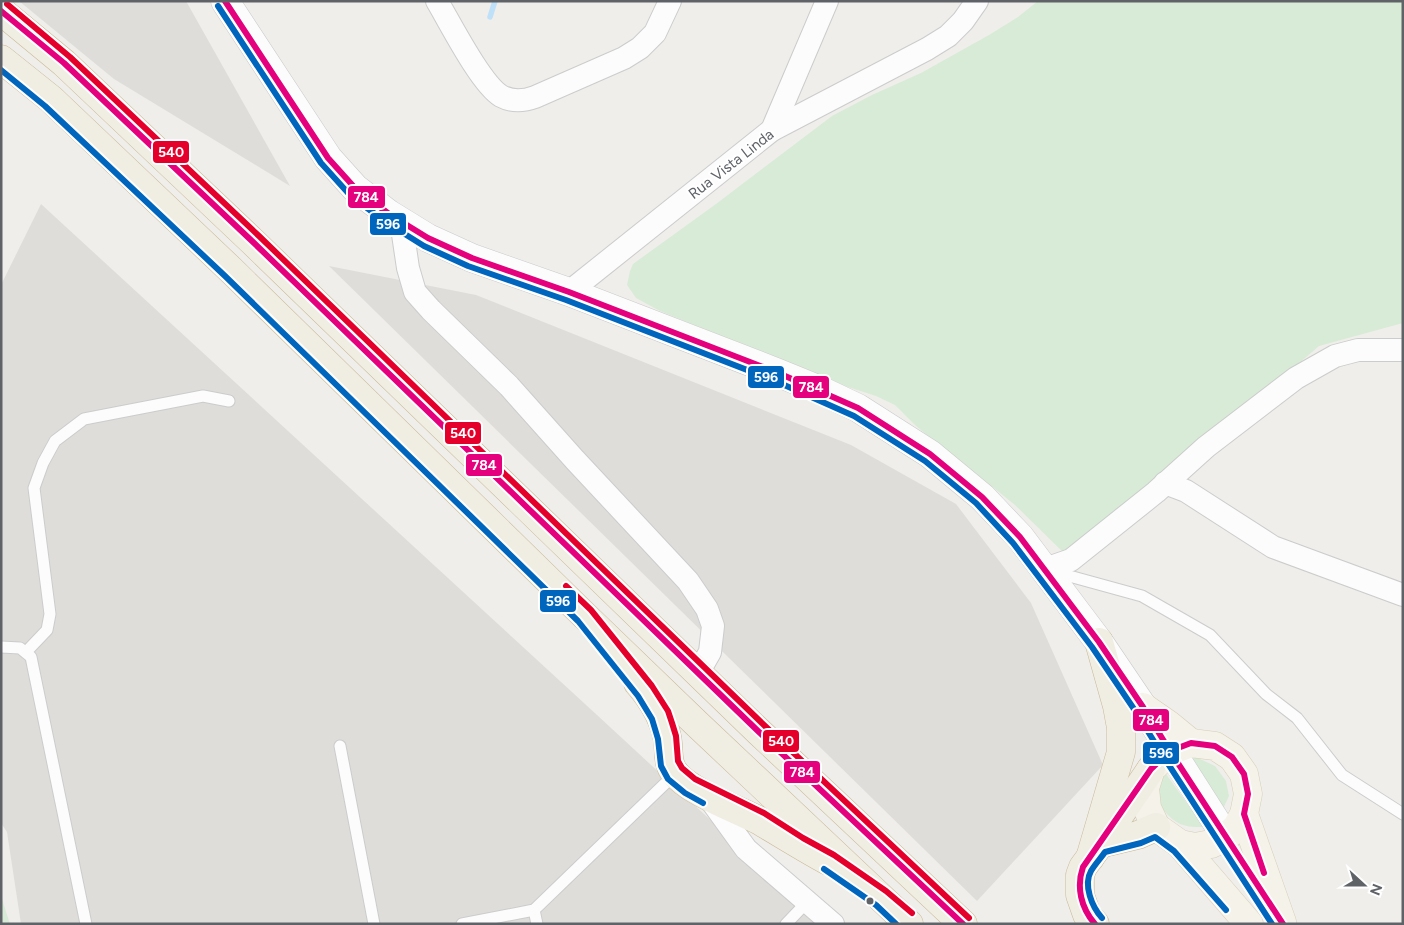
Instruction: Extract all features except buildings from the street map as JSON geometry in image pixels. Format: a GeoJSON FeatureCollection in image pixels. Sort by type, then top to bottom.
{"type":"FeatureCollection","features":[{"type":"Feature","properties":{"kind":"highway"},"geometry":{"type":"LineString","coordinates":[[1,11],[64,62],[310,297],[759,732],[963,924]]}},
{"type":"Feature","properties":{"kind":"highway"},"geometry":{"type":"LineString","coordinates":[[1,59],[51,98],[232,270],[584,615],[909,924]]}},
{"type":"Feature","properties":{"kind":"highway"},"geometry":{"type":"LineString","coordinates":[[584,615],[645,691],[660,715],[667,736],[669,764],[675,774],[690,786],[760,821],[799,846],[829,862],[881,898]]}},
{"type":"Feature","properties":{"kind":"highway"},"geometry":{"type":"LineString","coordinates":[[1095,851],[1121,752],[1121,728],[1117,706],[1099,642]]}},
{"type":"Feature","properties":{"kind":"highway"},"geometry":{"type":"LineString","coordinates":[[668,748],[675,733],[688,724],[716,720],[759,732]]}},
{"type":"Feature","properties":{"kind":"highway"},"geometry":{"type":"LineString","coordinates":[[1095,924],[1087,915],[1080,895],[1080,875],[1083,867],[1171,754]]}},
{"type":"Feature","properties":{"kind":"highway"},"geometry":{"type":"LineString","coordinates":[[1095,851],[1138,835],[1156,826]]}},
{"type":"Feature","properties":{"kind":"main road"},"geometry":{"type":"LineString","coordinates":[[225,1],[328,158],[355,188],[401,222],[428,238],[472,258],[568,292],[776,372],[858,408],[930,454],[982,497],[1020,537],[1099,642],[1143,707],[1169,725],[1171,754],[1283,923]]}},
{"type":"Feature","properties":{"kind":"main road"},"geometry":{"type":"LineString","coordinates":[[1180,844],[1195,847],[1212,844],[1226,837],[1237,827],[1244,814],[1248,794],[1244,774],[1232,757],[1215,746],[1171,754],[1145,788],[1147,808],[1156,826],[1180,844],[1248,924]]}},
{"type":"Feature","properties":{"kind":"main road"},"geometry":{"type":"LineString","coordinates":[[1244,814],[1283,923]]}},
{"type":"Feature","properties":{"kind":"street"},"geometry":{"type":"LineString","coordinates":[[438,1],[489,86],[501,96],[522,101],[624,58],[640,48],[655,33],[670,1]]}},
{"type":"Feature","properties":{"kind":"street"},"geometry":{"type":"LineString","coordinates":[[772,130],[827,1]]}},
{"type":"Feature","properties":{"kind":"street","name":"Rua Vista Linda"},"geometry":{"type":"LineString","coordinates":[[568,292],[772,130],[927,49],[948,36],[963,21],[978,1]]}},
{"type":"Feature","properties":{"kind":"street"},"geometry":{"type":"LineString","coordinates":[[401,222],[408,268],[415,292],[509,386],[688,581],[706,609],[713,626],[710,652],[698,673]]}},
{"type":"Feature","properties":{"kind":"street"},"geometry":{"type":"LineString","coordinates":[[1044,569],[1070,560],[1206,448],[1296,378],[1335,356],[1358,350],[1403,350]]}},
{"type":"Feature","properties":{"kind":"street"},"geometry":{"type":"LineString","coordinates":[[1165,483],[1186,491],[1273,547],[1403,594]]}},
{"type":"Feature","properties":{"kind":"street"},"geometry":{"type":"LineString","coordinates":[[707,795],[746,849],[833,924]]}},
{"type":"Feature","properties":{"kind":"street"},"geometry":{"type":"LineString","coordinates":[[746,849],[754,829],[760,821]]}},
{"type":"Feature","properties":{"kind":"lane"},"geometry":{"type":"LineString","coordinates":[[26,652],[47,630],[50,614],[34,488],[43,463],[55,441],[84,419],[203,396],[229,401]]}},
{"type":"Feature","properties":{"kind":"lane"},"geometry":{"type":"LineString","coordinates":[[1044,569],[1142,596],[1210,635],[1266,694],[1297,718],[1342,775],[1403,814]]}},
{"type":"Feature","properties":{"kind":"lane"},"geometry":{"type":"LineString","coordinates":[[1,647],[20,648],[31,657],[86,924]]}},
{"type":"Feature","properties":{"kind":"lane"},"geometry":{"type":"LineString","coordinates":[[340,746],[374,924]]}},
{"type":"Feature","properties":{"kind":"lane"},"geometry":{"type":"LineString","coordinates":[[462,924],[534,910],[675,774]]}},
{"type":"Feature","properties":{"kind":"lane"},"geometry":{"type":"LineString","coordinates":[[786,924],[807,902]]}},
{"type":"Feature","properties":{"kind":"lane"},"geometry":{"type":"LineString","coordinates":[[534,910],[537,924]]}},
{"type":"Feature","properties":{"kind":"shaded area"},"geometry":{"type":"Polygon","coordinates":[[[19,1],[186,1],[290,186],[114,79],[19,1]]]}},
{"type":"Feature","properties":{"kind":"shaded area"},"geometry":{"type":"Polygon","coordinates":[[[41,204],[823,924],[21,924],[7,832],[1,823],[1,285],[41,204]]]}},
{"type":"Feature","properties":{"kind":"shaded area"},"geometry":{"type":"Polygon","coordinates":[[[329,266],[476,295],[851,445],[956,504],[1031,603],[1103,765],[977,901],[329,266]]]}},
{"type":"Feature","properties":{"kind":"green space"},"geometry":{"type":"Polygon","coordinates":[[[1038,1],[1403,1],[1403,323],[1319,346],[1077,554],[1067,556],[1015,505],[947,452],[895,405],[660,311],[636,298],[627,285],[633,264],[832,116],[872,95],[921,73],[989,35],[1018,17],[1038,1]]]}},
{"type":"Feature","properties":{"kind":"green space"},"geometry":{"type":"Polygon","coordinates":[[[1181,757],[1198,758],[1215,766],[1226,781],[1229,796],[1221,813],[1181,757]]]}},
{"type":"Feature","properties":{"kind":"green space"},"geometry":{"type":"Polygon","coordinates":[[[1163,770],[1204,827],[1178,823],[1158,804],[1158,782],[1163,770]]]}},
{"type":"Feature","properties":{"kind":"green space"},"geometry":{"type":"Polygon","coordinates":[[[1,896],[10,924],[1,924],[1,896]]]}},
{"type":"Feature","properties":{"kind":"waterway"},"geometry":{"type":"LineString","coordinates":[[490,17],[495,1]]}},
{"type":"Feature","properties":{"kind":"transit line","name":"784"},"geometry":{"type":"LineString","coordinates":[[225,1],[328,158],[355,188],[389,214],[428,238],[472,258],[569,292],[776,372],[858,408],[930,454],[982,497],[1020,537],[1099,642],[1283,924]]}},
{"type":"Feature","properties":{"kind":"transit line","name":"540"},"geometry":{"type":"LineString","coordinates":[[7,4],[70,57],[259,236],[765,726],[969,918]]}},
{"type":"Feature","properties":{"kind":"transit line","name":"596"},"geometry":{"type":"LineString","coordinates":[[218,6],[321,163],[349,194],[384,221],[424,246],[468,266],[566,300],[773,380],[854,416],[925,461],[976,503],[1013,543],[1092,647],[1272,924]]}},
{"type":"Feature","properties":{"kind":"transit line","name":"784"},"geometry":{"type":"LineString","coordinates":[[1,11],[64,63],[253,242],[759,732],[963,924]]}},
{"type":"Feature","properties":{"kind":"transit line","name":"596"},"geometry":{"type":"LineString","coordinates":[[1,70],[45,106],[225,276],[578,621],[638,696],[652,719],[658,739],[661,766],[668,779],[685,793],[703,803]]}},
{"type":"Feature","properties":{"kind":"transit line","name":"540"},"geometry":{"type":"LineString","coordinates":[[566,586],[591,610],[652,686],[668,711],[676,736],[678,761],[682,768],[695,779],[764,813],[834,855],[886,891],[912,913]]}},
{"type":"Feature","properties":{"kind":"transit line","name":"784"},"geometry":{"type":"LineString","coordinates":[[1095,924],[1086,911],[1081,897],[1080,882],[1083,867],[1151,769],[1170,751],[1191,743],[1215,746],[1232,757],[1244,774],[1248,794],[1244,814],[1264,873]]}},
{"type":"Feature","properties":{"kind":"transit line","name":"596"},"geometry":{"type":"LineString","coordinates":[[1102,918],[1092,902],[1088,889],[1089,877],[1093,868],[1105,852],[1141,843],[1155,837],[1174,851],[1226,910]]}},
{"type":"Feature","properties":{"kind":"transit line","name":"596"},"geometry":{"type":"LineString","coordinates":[[824,869],[876,905],[896,924]]}}]}
